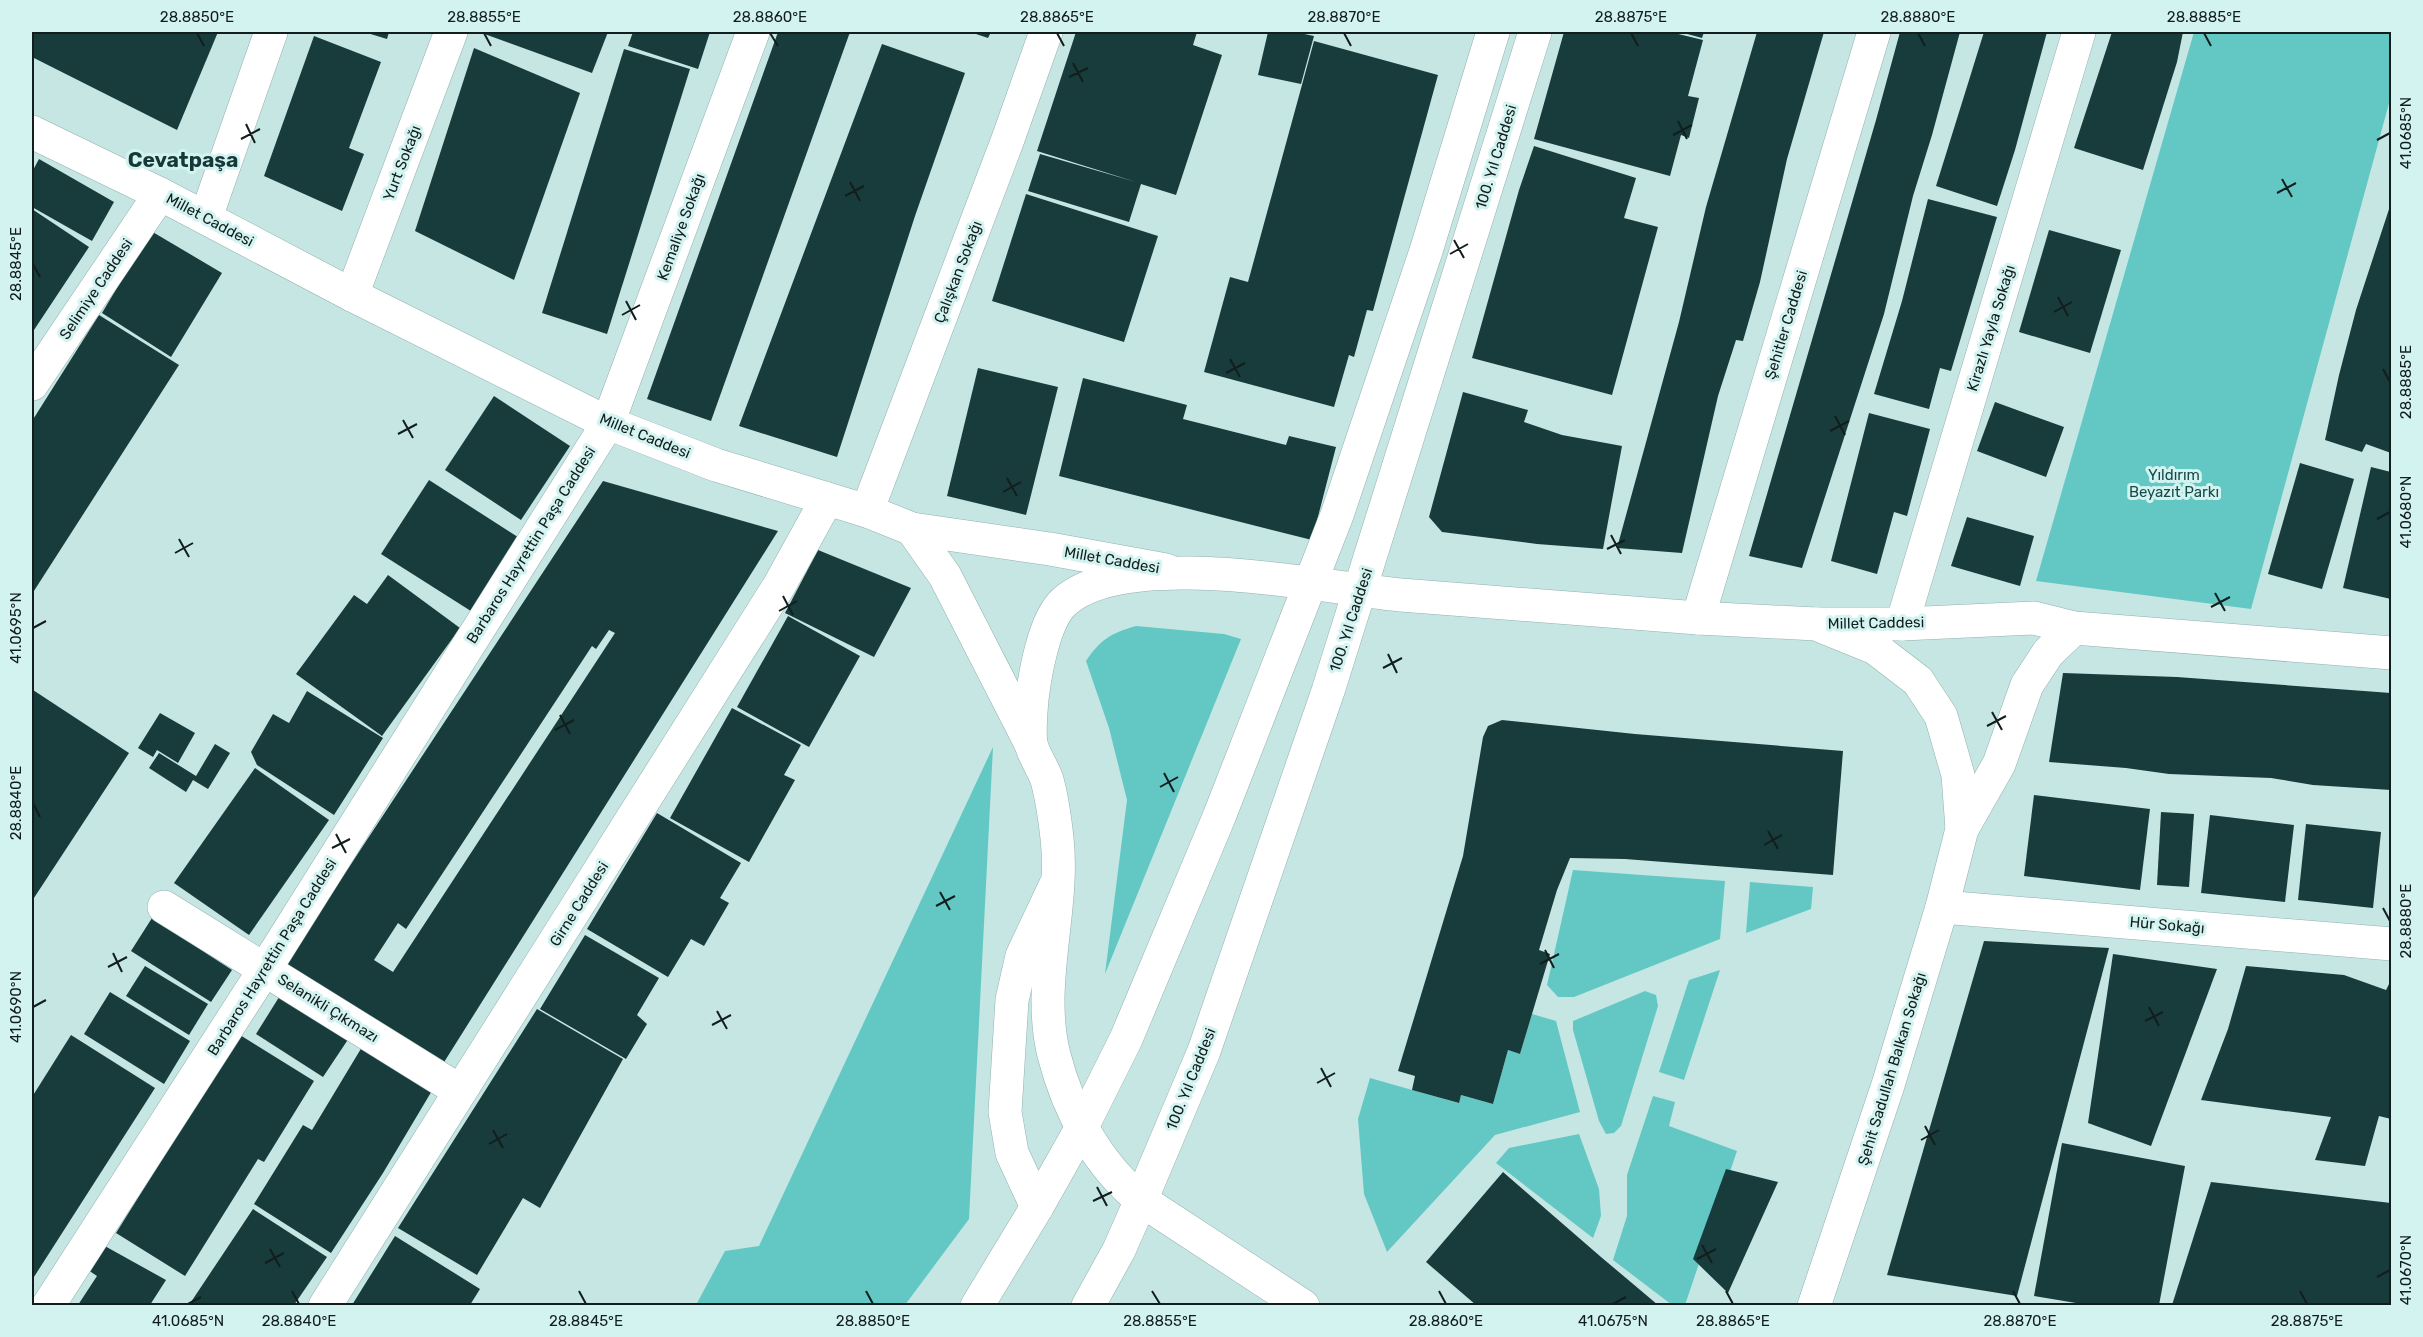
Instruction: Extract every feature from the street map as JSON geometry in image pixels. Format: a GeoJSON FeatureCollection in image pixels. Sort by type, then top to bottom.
{"type":"FeatureCollection","features":[{"type":"Feature","properties":{"kind":"main road"},"geometry":{"type":"LineString","coordinates":[[206,217],[272,32]]}},
{"type":"Feature","properties":{"kind":"main road","name":"Yurt Sokağı"},"geometry":{"type":"LineString","coordinates":[[352,295],[451,32]]}},
{"type":"Feature","properties":{"kind":"main road","name":"Kemaliye Sokağı"},"geometry":{"type":"LineString","coordinates":[[608,423],[753,32]]}},
{"type":"Feature","properties":{"kind":"main road","name":"Çalışkan Sokağı"},"geometry":{"type":"LineString","coordinates":[[867,512],[1046,32]]}},
{"type":"Feature","properties":{"kind":"main road"},"geometry":{"type":"LineString","coordinates":[[977,1305],[1037,1207],[1082,1127],[1126,1039],[1219,817],[1341,503],[1426,251],[1493,32]]}},
{"type":"Feature","properties":{"kind":"main road","name":"100. Yıl Caddesi"},"geometry":{"type":"LineString","coordinates":[[1088,1305],[1119,1250],[1204,1051],[1300,774],[1360,591],[1535,32]]}},
{"type":"Feature","properties":{"kind":"main road","name":"Şehitler Caddesi"},"geometry":{"type":"LineString","coordinates":[[1698,618],[1874,32]]}},
{"type":"Feature","properties":{"kind":"main road","name":"Kirazlı Yayla Sokağı"},"geometry":{"type":"LineString","coordinates":[[1902,624],[2079,32]]}},
{"type":"Feature","properties":{"kind":"main road","name":"Millet Caddesi"},"geometry":{"type":"LineString","coordinates":[[32,132],[206,217],[352,295],[608,423],[716,465],[867,512],[912,530],[1050,549],[1179,572],[1310,582],[1360,591],[1698,618],[1816,624],[1902,624],[2034,618],[2074,627],[2391,653]]}},
{"type":"Feature","properties":{"kind":"main road","name":"Selimiye Caddesi"},"geometry":{"type":"LineString","coordinates":[[32,384],[160,194]]}},
{"type":"Feature","properties":{"kind":"main road","name":"Barbaros Hayrettin Paşa Caddesi"},"geometry":{"type":"LineString","coordinates":[[48,1305],[265,969],[608,423]]}},
{"type":"Feature","properties":{"kind":"main road","name":"Girne Caddesi"},"geometry":{"type":"LineString","coordinates":[[325,1305],[779,586],[827,499]]}},
{"type":"Feature","properties":{"kind":"main road"},"geometry":{"type":"LineString","coordinates":[[912,530],[945,576],[1032,744],[1047,780],[1057,840],[1056,884],[1048,978],[1053,1052],[1065,1094],[1103,1161],[1124,1186],[1141,1200],[1303,1305]]}},
{"type":"Feature","properties":{"kind":"main road"},"geometry":{"type":"LineString","coordinates":[[1032,744],[1032,700],[1044,637],[1062,603],[1088,586],[1123,578],[1179,572]]}},
{"type":"Feature","properties":{"kind":"main road","name":"Şehit Sadullah Balkan Sokağı"},"geometry":{"type":"LineString","coordinates":[[1816,624],[1875,648],[1918,681],[1941,716],[1958,775],[1962,829]]}},
{"type":"Feature","properties":{"kind":"main road","name":"Şehit Sadullah Balkan Sokağı"},"geometry":{"type":"LineString","coordinates":[[1814,1305],[1888,1085],[1942,907],[1962,829],[1999,764],[2027,685],[2048,653],[2074,627]]}},
{"type":"Feature","properties":{"kind":"main road"},"geometry":{"type":"LineString","coordinates":[[1037,1207],[1012,1153],[1005,1112],[1012,1000],[1022,956],[1056,884]]}},
{"type":"Feature","properties":{"kind":"main road","name":"Selanikli Çıkmazı"},"geometry":{"type":"LineString","coordinates":[[164,907],[460,1091]]}},
{"type":"Feature","properties":{"kind":"main road","name":"Hür Sokağı"},"geometry":{"type":"LineString","coordinates":[[1942,907],[2391,944]]}},
{"type":"Feature","properties":{"kind":"green space","name":"Yıldırım Beyazıt Parkı"},"geometry":{"type":"Polygon","coordinates":[[[2194,32],[2391,32],[2391,96],[2251,609],[2036,581],[2194,32]]]}},
{"type":"Feature","properties":{"kind":"green space"},"geometry":{"type":"Polygon","coordinates":[[[1136,626],[1224,634],[1241,639],[1105,974],[1127,800],[1109,728],[1086,661],[1107,638],[1136,626]]]}},
{"type":"Feature","properties":{"kind":"green space"},"geometry":{"type":"Polygon","coordinates":[[[993,747],[969,1219],[905,1305],[696,1305],[725,1251],[759,1246],[993,747]]]}},
{"type":"Feature","properties":{"kind":"green space"},"geometry":{"type":"Polygon","coordinates":[[[1573,870],[1725,881],[1720,939],[1574,997],[1558,997],[1547,985],[1573,870]]]}},
{"type":"Feature","properties":{"kind":"green space"},"geometry":{"type":"Polygon","coordinates":[[[1750,882],[1813,887],[1811,909],[1746,933],[1750,882]]]}},
{"type":"Feature","properties":{"kind":"green space"},"geometry":{"type":"Polygon","coordinates":[[[1720,970],[1684,1080],[1659,1072],[1689,980],[1720,970]]]}},
{"type":"Feature","properties":{"kind":"green space"},"geometry":{"type":"Polygon","coordinates":[[[1645,991],[1656,995],[1658,1006],[1621,1126],[1614,1133],[1606,1134],[1599,1121],[1573,1030],[1573,1021],[1645,991]]]}},
{"type":"Feature","properties":{"kind":"green space"},"geometry":{"type":"Polygon","coordinates":[[[1532,1014],[1556,1021],[1580,1112],[1495,1135],[1387,1252],[1364,1194],[1358,1119],[1370,1078],[1458,1103],[1461,1095],[1493,1104],[1508,1050],[1520,1054],[1532,1014]]]}},
{"type":"Feature","properties":{"kind":"green space"},"geometry":{"type":"Polygon","coordinates":[[[1653,1096],[1675,1102],[1669,1126],[1737,1151],[1685,1305],[1672,1305],[1613,1260],[1627,1216],[1627,1175],[1653,1096]]]}},
{"type":"Feature","properties":{"kind":"green space"},"geometry":{"type":"Polygon","coordinates":[[[1579,1134],[1599,1189],[1601,1216],[1593,1238],[1496,1163],[1509,1148],[1579,1134]]]}},
{"type":"Feature","properties":{"kind":"building"},"geometry":{"type":"Polygon","coordinates":[[[32,32],[218,32],[177,130],[32,57],[32,32]]]}},
{"type":"Feature","properties":{"kind":"building"},"geometry":{"type":"Polygon","coordinates":[[[364,32],[389,32],[387,39],[364,32]]]}},
{"type":"Feature","properties":{"kind":"building"},"geometry":{"type":"Polygon","coordinates":[[[479,32],[608,32],[592,73],[479,32]]]}},
{"type":"Feature","properties":{"kind":"building"},"geometry":{"type":"Polygon","coordinates":[[[633,32],[710,32],[698,69],[628,46],[633,32]]]}},
{"type":"Feature","properties":{"kind":"building"},"geometry":{"type":"Polygon","coordinates":[[[778,32],[850,32],[711,421],[647,399],[778,32]]]}},
{"type":"Feature","properties":{"kind":"building"},"geometry":{"type":"Polygon","coordinates":[[[970,32],[991,32],[988,38],[970,32]]]}},
{"type":"Feature","properties":{"kind":"building"},"geometry":{"type":"Polygon","coordinates":[[[1076,32],[1197,32],[1193,45],[1222,55],[1176,195],[1141,184],[1129,222],[1028,191],[1040,154],[1136,182],[1037,151],[1076,32]]]}},
{"type":"Feature","properties":{"kind":"building"},"geometry":{"type":"Polygon","coordinates":[[[1268,32],[1295,32],[1314,36],[1301,84],[1258,75],[1268,32]]]}},
{"type":"Feature","properties":{"kind":"building"},"geometry":{"type":"Polygon","coordinates":[[[1564,32],[1670,32],[1703,40],[1688,96],[1699,98],[1689,138],[1681,135],[1670,176],[1534,139],[1564,32]]]}},
{"type":"Feature","properties":{"kind":"building"},"geometry":{"type":"Polygon","coordinates":[[[1680,32],[1704,32],[1702,38],[1680,32]]]}},
{"type":"Feature","properties":{"kind":"building"},"geometry":{"type":"Polygon","coordinates":[[[1757,32],[1824,32],[1787,159],[1760,282],[1743,341],[1736,340],[1718,396],[1682,553],[1617,548],[1679,322],[1706,207],[1757,32]]]}},
{"type":"Feature","properties":{"kind":"building"},"geometry":{"type":"Polygon","coordinates":[[[1900,32],[1960,32],[1913,196],[1884,314],[1802,568],[1749,556],[1876,120],[1900,32]]]}},
{"type":"Feature","properties":{"kind":"building"},"geometry":{"type":"Polygon","coordinates":[[[1984,32],[2047,32],[2015,150],[1997,206],[1936,186],[1984,32]]]}},
{"type":"Feature","properties":{"kind":"building"},"geometry":{"type":"Polygon","coordinates":[[[2112,32],[2183,32],[2177,62],[2143,170],[2074,148],[2112,32]]]}},
{"type":"Feature","properties":{"kind":"building"},"geometry":{"type":"Polygon","coordinates":[[[314,36],[381,62],[349,148],[364,154],[342,211],[264,176],[314,36]]]}},
{"type":"Feature","properties":{"kind":"building"},"geometry":{"type":"Polygon","coordinates":[[[1314,41],[1438,75],[1373,311],[1367,310],[1354,357],[1349,355],[1334,407],[1204,372],[1230,277],[1248,282],[1314,41]]]}},
{"type":"Feature","properties":{"kind":"building"},"geometry":{"type":"Polygon","coordinates":[[[882,44],[965,73],[915,216],[837,457],[739,426],[882,44]]]}},
{"type":"Feature","properties":{"kind":"building"},"geometry":{"type":"Polygon","coordinates":[[[474,48],[580,93],[514,280],[415,231],[474,48]]]}},
{"type":"Feature","properties":{"kind":"building"},"geometry":{"type":"Polygon","coordinates":[[[624,49],[690,69],[607,334],[542,313],[624,49]]]}},
{"type":"Feature","properties":{"kind":"building"},"geometry":{"type":"Polygon","coordinates":[[[1534,146],[1636,178],[1624,218],[1658,227],[1612,395],[1472,358],[1519,190],[1534,146]]]}},
{"type":"Feature","properties":{"kind":"building"},"geometry":{"type":"Polygon","coordinates":[[[39,159],[114,202],[92,241],[32,207],[32,172],[39,159]]]}},
{"type":"Feature","properties":{"kind":"building"},"geometry":{"type":"Polygon","coordinates":[[[1026,194],[1158,236],[1124,342],[992,301],[1026,194]]]}},
{"type":"Feature","properties":{"kind":"building"},"geometry":{"type":"Polygon","coordinates":[[[1928,199],[1997,217],[1951,371],[1940,368],[1929,409],[1874,394],[1902,301],[1928,199]]]}},
{"type":"Feature","properties":{"kind":"building"},"geometry":{"type":"Polygon","coordinates":[[[2391,203],[2391,453],[2366,444],[2362,452],[2325,440],[2356,310],[2391,203]]]}},
{"type":"Feature","properties":{"kind":"building"},"geometry":{"type":"Polygon","coordinates":[[[32,209],[89,247],[32,333],[32,209]]]}},
{"type":"Feature","properties":{"kind":"building"},"geometry":{"type":"Polygon","coordinates":[[[2049,230],[2121,250],[2090,353],[2019,332],[2049,230]]]}},
{"type":"Feature","properties":{"kind":"building"},"geometry":{"type":"Polygon","coordinates":[[[151,231],[222,273],[171,357],[102,313],[151,231]]]}},
{"type":"Feature","properties":{"kind":"building"},"geometry":{"type":"Polygon","coordinates":[[[99,315],[179,365],[32,594],[32,421],[99,315]]]}},
{"type":"Feature","properties":{"kind":"building"},"geometry":{"type":"Polygon","coordinates":[[[978,368],[1058,387],[1026,515],[947,496],[978,368]]]}},
{"type":"Feature","properties":{"kind":"building"},"geometry":{"type":"Polygon","coordinates":[[[1083,378],[1187,405],[1183,419],[1286,445],[1289,436],[1336,447],[1312,540],[1059,476],[1083,378]]]}},
{"type":"Feature","properties":{"kind":"building"},"geometry":{"type":"Polygon","coordinates":[[[1463,392],[1528,410],[1524,422],[1562,435],[1622,446],[1603,549],[1537,544],[1442,532],[1429,517],[1463,392]]]}},
{"type":"Feature","properties":{"kind":"building"},"geometry":{"type":"Polygon","coordinates":[[[494,396],[570,446],[521,520],[445,470],[494,396]]]}},
{"type":"Feature","properties":{"kind":"building"},"geometry":{"type":"Polygon","coordinates":[[[1995,402],[2064,427],[2046,477],[1977,451],[1995,402]]]}},
{"type":"Feature","properties":{"kind":"building"},"geometry":{"type":"Polygon","coordinates":[[[1869,413],[1930,429],[1907,516],[1894,512],[1877,574],[1831,561],[1869,413]]]}},
{"type":"Feature","properties":{"kind":"building"},"geometry":{"type":"Polygon","coordinates":[[[2300,463],[2354,479],[2322,589],[2268,574],[2300,463]]]}},
{"type":"Feature","properties":{"kind":"building"},"geometry":{"type":"Polygon","coordinates":[[[2371,467],[2391,472],[2391,599],[2343,588],[2371,467]]]}},
{"type":"Feature","properties":{"kind":"building"},"geometry":{"type":"Polygon","coordinates":[[[429,480],[521,539],[474,613],[381,554],[429,480]]]}},
{"type":"Feature","properties":{"kind":"building"},"geometry":{"type":"Polygon","coordinates":[[[603,481],[778,531],[441,1067],[284,966],[603,481]],[[609,630],[596,649],[592,646],[406,929],[398,923],[374,960],[393,972],[615,633],[609,630]]]}},
{"type":"Feature","properties":{"kind":"building"},"geometry":{"type":"Polygon","coordinates":[[[1967,517],[2034,536],[2020,586],[1951,566],[1967,517]]]}},
{"type":"Feature","properties":{"kind":"building"},"geometry":{"type":"Polygon","coordinates":[[[818,550],[911,588],[874,657],[785,613],[818,550]]]}},
{"type":"Feature","properties":{"kind":"building"},"geometry":{"type":"Polygon","coordinates":[[[388,575],[460,628],[382,736],[296,674],[354,595],[367,604],[388,575]]]}},
{"type":"Feature","properties":{"kind":"building"},"geometry":{"type":"Polygon","coordinates":[[[788,616],[860,656],[809,747],[737,707],[788,616]]]}},
{"type":"Feature","properties":{"kind":"building"},"geometry":{"type":"Polygon","coordinates":[[[2063,673],[2177,677],[2391,693],[2391,790],[2313,785],[2271,778],[2169,774],[2049,762],[2063,673]]]}},
{"type":"Feature","properties":{"kind":"building"},"geometry":{"type":"Polygon","coordinates":[[[33,690],[129,753],[32,901],[32,693],[33,690]]]}},
{"type":"Feature","properties":{"kind":"building"},"geometry":{"type":"Polygon","coordinates":[[[307,691],[383,738],[334,815],[257,765],[251,752],[273,714],[289,723],[307,691]]]}},
{"type":"Feature","properties":{"kind":"building"},"geometry":{"type":"Polygon","coordinates":[[[732,708],[801,745],[784,775],[795,780],[749,862],[670,818],[732,708]]]}},
{"type":"Feature","properties":{"kind":"building"},"geometry":{"type":"Polygon","coordinates":[[[160,713],[195,733],[178,763],[157,750],[153,757],[138,748],[160,713]]]}},
{"type":"Feature","properties":{"kind":"building"},"geometry":{"type":"Polygon","coordinates":[[[1502,720],[1635,734],[1843,751],[1833,875],[1625,859],[1570,858],[1557,890],[1539,950],[1550,954],[1520,1054],[1508,1050],[1493,1104],[1461,1095],[1459,1103],[1412,1090],[1415,1076],[1398,1071],[1463,856],[1483,737],[1488,726],[1502,720]]]}},
{"type":"Feature","properties":{"kind":"building"},"geometry":{"type":"Polygon","coordinates":[[[215,744],[230,753],[208,789],[193,780],[186,792],[149,768],[159,753],[196,776],[215,744]]]}},
{"type":"Feature","properties":{"kind":"building"},"geometry":{"type":"Polygon","coordinates":[[[255,768],[329,820],[249,935],[174,883],[255,768]]]}},
{"type":"Feature","properties":{"kind":"building"},"geometry":{"type":"Polygon","coordinates":[[[2034,795],[2150,809],[2140,890],[2024,876],[2034,795]]]}},
{"type":"Feature","properties":{"kind":"building"},"geometry":{"type":"Polygon","coordinates":[[[2161,812],[2194,814],[2189,887],[2157,885],[2161,812]]]}},
{"type":"Feature","properties":{"kind":"building"},"geometry":{"type":"Polygon","coordinates":[[[657,813],[741,863],[720,898],[729,903],[704,946],[691,939],[668,977],[587,929],[657,813]]]}},
{"type":"Feature","properties":{"kind":"building"},"geometry":{"type":"Polygon","coordinates":[[[2210,815],[2294,825],[2285,902],[2201,893],[2210,815]]]}},
{"type":"Feature","properties":{"kind":"building"},"geometry":{"type":"Polygon","coordinates":[[[2306,824],[2381,832],[2373,908],[2298,900],[2306,824]]]}},
{"type":"Feature","properties":{"kind":"building"},"geometry":{"type":"Polygon","coordinates":[[[152,918],[232,970],[211,1002],[131,951],[152,918]]]}},
{"type":"Feature","properties":{"kind":"building"},"geometry":{"type":"Polygon","coordinates":[[[585,935],[659,978],[637,1015],[647,1024],[626,1059],[540,1009],[585,935]]]}},
{"type":"Feature","properties":{"kind":"building"},"geometry":{"type":"Polygon","coordinates":[[[1984,941],[2109,948],[2017,1296],[1887,1275],[1984,941]]]}},
{"type":"Feature","properties":{"kind":"building"},"geometry":{"type":"Polygon","coordinates":[[[2113,954],[2217,969],[2151,1146],[2088,1123],[2113,954]]]}},
{"type":"Feature","properties":{"kind":"building"},"geometry":{"type":"Polygon","coordinates":[[[145,966],[208,1004],[189,1035],[126,996],[145,966]]]}},
{"type":"Feature","properties":{"kind":"building"},"geometry":{"type":"Polygon","coordinates":[[[2246,966],[2344,975],[2386,990],[2391,980],[2391,1119],[2379,1116],[2365,1166],[2315,1160],[2331,1117],[2201,1100],[2228,1029],[2246,966]]]}},
{"type":"Feature","properties":{"kind":"building"},"geometry":{"type":"Polygon","coordinates":[[[110,992],[190,1041],[164,1084],[84,1034],[110,992]]]}},
{"type":"Feature","properties":{"kind":"building"},"geometry":{"type":"Polygon","coordinates":[[[281,994],[349,1038],[323,1077],[256,1034],[281,994]]]}},
{"type":"Feature","properties":{"kind":"building"},"geometry":{"type":"Polygon","coordinates":[[[537,1009],[623,1059],[540,1208],[523,1198],[477,1275],[398,1228],[537,1009]]]}},
{"type":"Feature","properties":{"kind":"building"},"geometry":{"type":"Polygon","coordinates":[[[71,1035],[155,1088],[32,1280],[32,1097],[71,1035]]]}},
{"type":"Feature","properties":{"kind":"building"},"geometry":{"type":"Polygon","coordinates":[[[240,1035],[314,1081],[264,1162],[258,1159],[185,1276],[116,1233],[240,1035]]]}},
{"type":"Feature","properties":{"kind":"building"},"geometry":{"type":"Polygon","coordinates":[[[362,1047],[433,1089],[383,1173],[331,1253],[254,1204],[303,1125],[312,1130],[362,1047]]]}},
{"type":"Feature","properties":{"kind":"building"},"geometry":{"type":"Polygon","coordinates":[[[2062,1143],[2185,1166],[2159,1305],[2088,1305],[2034,1296],[2062,1143]]]}},
{"type":"Feature","properties":{"kind":"building"},"geometry":{"type":"Polygon","coordinates":[[[1726,1169],[1778,1182],[1728,1293],[1693,1259],[1726,1169]]]}},
{"type":"Feature","properties":{"kind":"building"},"geometry":{"type":"Polygon","coordinates":[[[1503,1172],[1658,1305],[1476,1305],[1426,1262],[1503,1172]]]}},
{"type":"Feature","properties":{"kind":"building"},"geometry":{"type":"Polygon","coordinates":[[[2211,1182],[2391,1203],[2391,1305],[2172,1305],[2211,1182]]]}},
{"type":"Feature","properties":{"kind":"building"},"geometry":{"type":"Polygon","coordinates":[[[253,1209],[327,1257],[294,1305],[189,1305],[253,1209]]]}},
{"type":"Feature","properties":{"kind":"building"},"geometry":{"type":"Polygon","coordinates":[[[395,1236],[480,1289],[470,1305],[352,1305],[395,1236]]]}},
{"type":"Feature","properties":{"kind":"building"},"geometry":{"type":"Polygon","coordinates":[[[103,1245],[166,1280],[150,1305],[78,1305],[97,1276],[88,1270],[103,1245]]]}},
{"type":"Feature","properties":{"kind":"district","name":"Cevatpaşa"},"geometry":{"type":"Point","coordinates":[183,160]}}]}
